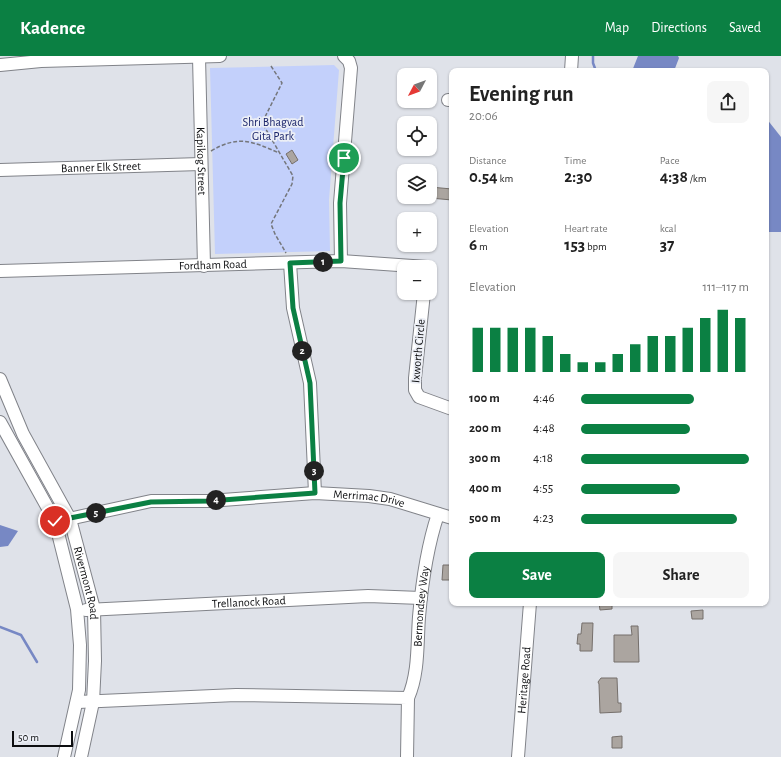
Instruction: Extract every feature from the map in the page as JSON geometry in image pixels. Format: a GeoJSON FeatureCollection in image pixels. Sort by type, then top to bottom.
{"type":"FeatureCollection","features":[{"type":"Feature","properties":{"kind":"street"},"geometry":{"type":"LineString","coordinates":[[0,65],[41,61],[220,56]]}},
{"type":"Feature","properties":{"kind":"street"},"geometry":{"type":"LineString","coordinates":[[341,261],[340,203],[351,68],[349,61],[344,56]]}},
{"type":"Feature","properties":{"kind":"street"},"geometry":{"type":"LineString","coordinates":[[571,68],[572,56]]}},
{"type":"Feature","properties":{"kind":"street","name":"Kapikog Street"},"geometry":{"type":"LineString","coordinates":[[199,57],[204,266]]}},
{"type":"Feature","properties":{"kind":"street","name":"Banner Elk Street"},"geometry":{"type":"LineString","coordinates":[[0,170],[201,164]]}},
{"type":"Feature","properties":{"kind":"street"},"geometry":{"type":"LineString","coordinates":[[288,258],[293,308],[310,383],[315,493]]}},
{"type":"Feature","properties":{"kind":"street","name":"Fordham Road"},"geometry":{"type":"LineString","coordinates":[[0,271],[204,266],[288,258],[397,265]]}},
{"type":"Feature","properties":{"kind":"street","name":"Ixworth Circle"},"geometry":{"type":"LineString","coordinates":[[423,300],[415,390],[419,397],[449,408]]}},
{"type":"Feature","properties":{"kind":"street","name":"Rivermont Road"},"geometry":{"type":"LineString","coordinates":[[0,379],[23,434],[70,519],[94,609],[95,661],[93,702],[81,757]]}},
{"type":"Feature","properties":{"kind":"street","name":"Rivermont Road"},"geometry":{"type":"LineString","coordinates":[[0,422],[46,503],[55,522],[77,610],[80,645],[78,702],[64,757]]}},
{"type":"Feature","properties":{"kind":"street","name":"Merrimac Drive"},"geometry":{"type":"LineString","coordinates":[[55,522],[151,502],[209,501],[315,493],[369,496],[390,500],[449,517]]}},
{"type":"Feature","properties":{"kind":"street","name":"Bermondsey Way"},"geometry":{"type":"LineString","coordinates":[[407,757],[408,698],[414,684],[421,598],[429,540],[438,514]]}},
{"type":"Feature","properties":{"kind":"street","name":"Trellanock Road"},"geometry":{"type":"LineString","coordinates":[[77,610],[368,596],[421,598]]}},
{"type":"Feature","properties":{"kind":"street","name":"Heritage Road"},"geometry":{"type":"LineString","coordinates":[[518,757],[530,606]]}},
{"type":"Feature","properties":{"kind":"street"},"geometry":{"type":"LineString","coordinates":[[78,702],[236,695],[408,698]]}},
{"type":"Feature","properties":{"kind":"path"},"geometry":{"type":"LineString","coordinates":[[271,66],[282,83],[263,124],[292,174],[292,181],[271,226],[288,258]]}},
{"type":"Feature","properties":{"kind":"path"},"geometry":{"type":"LineString","coordinates":[[211,151],[228,142],[237,140],[279,153]]}},
{"type":"Feature","properties":{"kind":"green space","name":"Shri Bhagvad Gita Park"},"geometry":{"type":"Polygon","coordinates":[[[334,65],[339,70],[329,200],[330,251],[215,254],[210,68],[334,65]]]}},
{"type":"Feature","properties":{"kind":"shaded area"},"geometry":{"type":"Polygon","coordinates":[[[638,56],[678,56],[679,58],[675,68],[633,68],[638,56]]]}},
{"type":"Feature","properties":{"kind":"shaded area"},"geometry":{"type":"Polygon","coordinates":[[[769,122],[781,137],[781,232],[769,232],[769,122]]]}},
{"type":"Feature","properties":{"kind":"shaded area"},"geometry":{"type":"Polygon","coordinates":[[[0,525],[18,531],[8,546],[0,547],[0,525]]]}},
{"type":"Feature","properties":{"kind":"building"},"geometry":{"type":"Polygon","coordinates":[[[292,150],[298,160],[292,164],[286,154],[292,150]]]}},
{"type":"Feature","properties":{"kind":"building"},"geometry":{"type":"Polygon","coordinates":[[[437,188],[449,189],[449,200],[437,199],[437,188]]]}},
{"type":"Feature","properties":{"kind":"building"},"geometry":{"type":"Polygon","coordinates":[[[443,565],[449,565],[449,580],[442,580],[443,565]]]}},
{"type":"Feature","properties":{"kind":"building"},"geometry":{"type":"Polygon","coordinates":[[[599,606],[612,606],[612,609],[600,610],[599,606]]]}},
{"type":"Feature","properties":{"kind":"building"},"geometry":{"type":"Polygon","coordinates":[[[703,610],[703,619],[692,619],[691,611],[703,610]]]}},
{"type":"Feature","properties":{"kind":"building"},"geometry":{"type":"Polygon","coordinates":[[[582,623],[593,623],[592,651],[580,651],[580,644],[577,644],[578,634],[581,634],[582,623]]]}},
{"type":"Feature","properties":{"kind":"building"},"geometry":{"type":"Polygon","coordinates":[[[631,626],[638,626],[639,662],[614,662],[614,635],[632,635],[631,626]]]}},
{"type":"Feature","properties":{"kind":"building"},"geometry":{"type":"Polygon","coordinates":[[[601,678],[617,678],[618,703],[621,703],[621,712],[600,713],[598,682],[601,678]]]}},
{"type":"Feature","properties":{"kind":"building"},"geometry":{"type":"Polygon","coordinates":[[[622,736],[622,748],[612,748],[612,737],[622,736]]]}},
{"type":"Feature","properties":{"kind":"waterway"},"geometry":{"type":"LineString","coordinates":[[593,56],[595,68]]}},
{"type":"Feature","properties":{"kind":"waterway"},"geometry":{"type":"LineString","coordinates":[[0,627],[21,635],[37,662]]}},
{"type":"Feature","properties":{"kind":"route"},"geometry":{"type":"LineString","coordinates":[[55,521],[151,502],[209,501],[315,493],[310,383],[293,308],[290,263],[341,261],[340,203],[344,158]]}}]}
